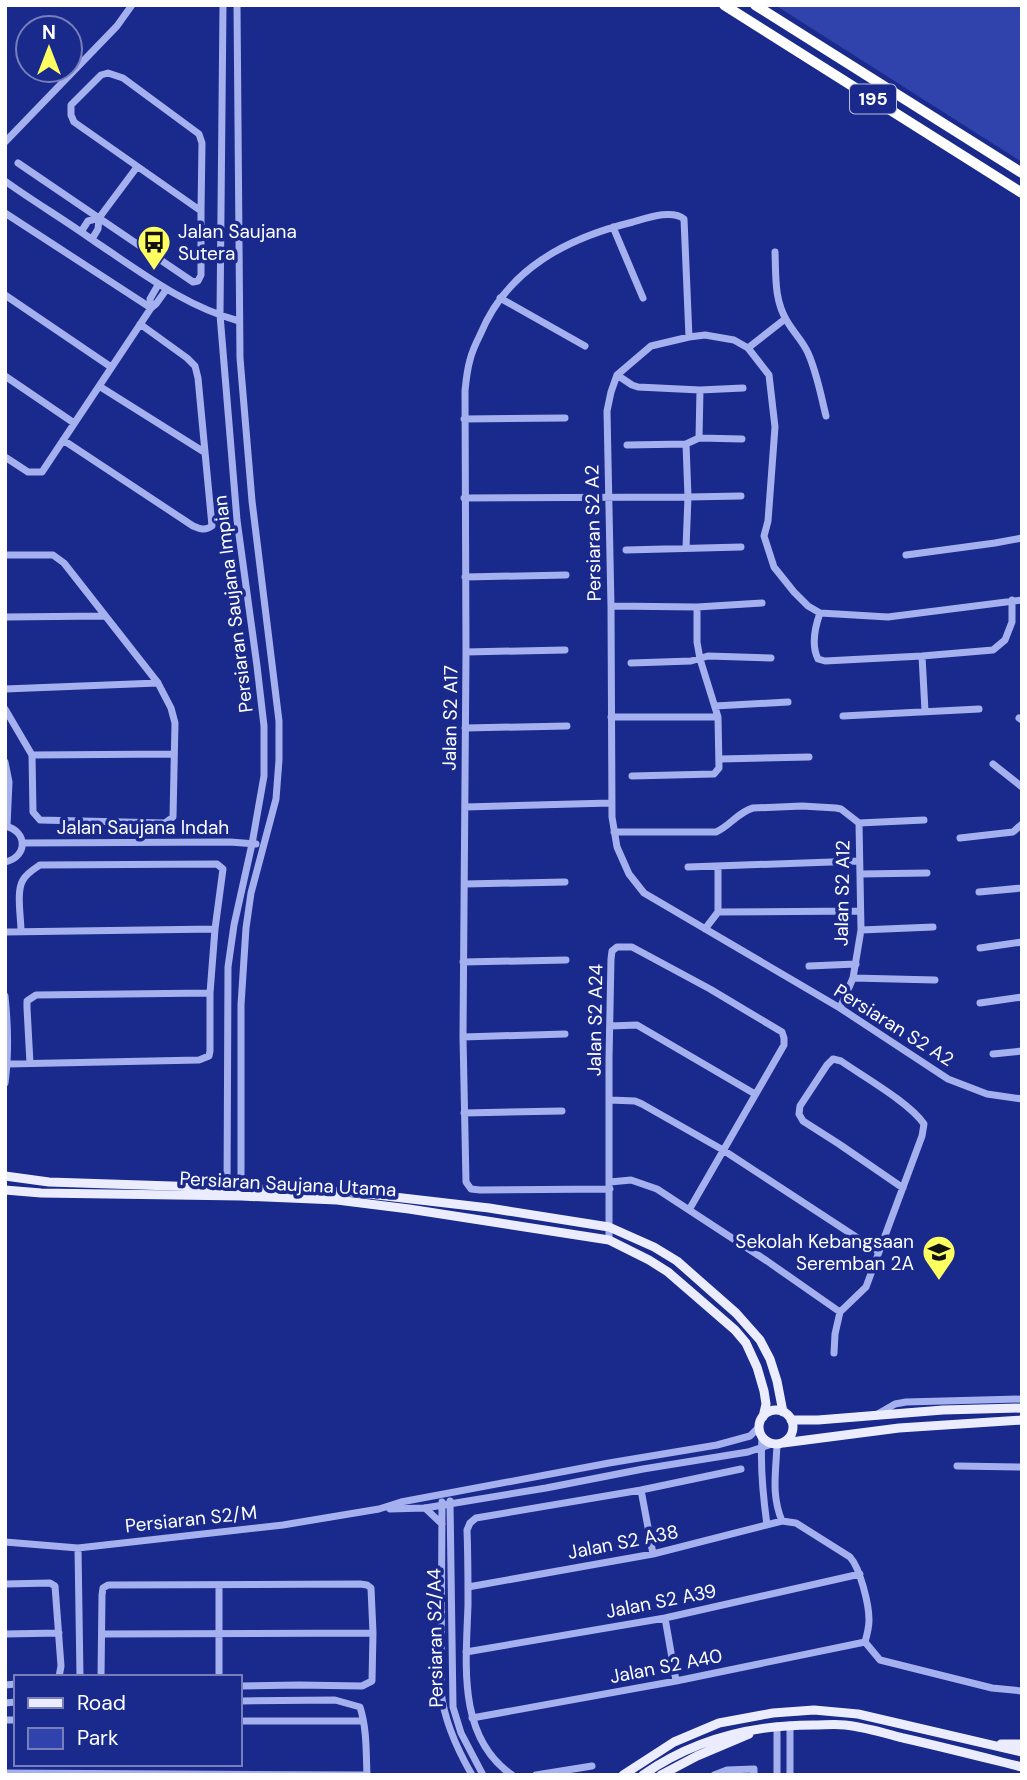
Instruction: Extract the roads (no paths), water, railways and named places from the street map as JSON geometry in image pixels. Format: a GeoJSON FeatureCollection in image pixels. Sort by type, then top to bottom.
{"type":"FeatureCollection","features":[{"type":"Feature","properties":{"kind":"highway","name":"195"},"geometry":{"type":"LineString","coordinates":[[724,5],[1022,193]]}},
{"type":"Feature","properties":{"kind":"highway","name":"195"},"geometry":{"type":"LineString","coordinates":[[755,5],[1022,173]]}},
{"type":"Feature","properties":{"kind":"main road","name":"Persiaran Saujana Utama"},"geometry":{"type":"LineString","coordinates":[[5,1175],[49,1182],[227,1191]]}},
{"type":"Feature","properties":{"kind":"main road","name":"Persiaran Saujana Utama"},"geometry":{"type":"LineString","coordinates":[[5,1190],[41,1193],[241,1191],[380,1194],[609,1227],[654,1247],[677,1261],[736,1313],[760,1340],[770,1359],[783,1412]]}},
{"type":"Feature","properties":{"kind":"main road","name":"Persiaran Saujana Utama"},"geometry":{"type":"LineString","coordinates":[[241,1191],[367,1203],[609,1240],[668,1272],[735,1330],[746,1343],[757,1367],[764,1391],[763,1417]]}},
{"type":"Feature","properties":{"kind":"main road"},"geometry":{"type":"LineString","coordinates":[[791,1420],[818,1420],[990,1404],[1022,1408]]}},
{"type":"Feature","properties":{"kind":"main road"},"geometry":{"type":"LineString","coordinates":[[777,1444],[791,1436],[793,1425],[783,1412],[772,1411],[763,1417],[759,1427],[762,1443],[777,1444],[899,1428],[1022,1420]]}},
{"type":"Feature","properties":{"kind":"main road"},"geometry":{"type":"LineString","coordinates":[[623,1775],[674,1742],[719,1723],[747,1717],[814,1710],[858,1714],[1022,1752]]}},
{"type":"Feature","properties":{"kind":"main road"},"geometry":{"type":"LineString","coordinates":[[643,1775],[684,1751],[708,1741],[736,1732],[790,1725],[845,1726],[992,1759],[1022,1769]]}},
{"type":"Feature","properties":{"kind":"main road"},"geometry":{"type":"LineString","coordinates":[[661,1775],[696,1756],[772,1727]]}},
{"type":"Feature","properties":{"kind":"main road"},"geometry":{"type":"LineString","coordinates":[[989,1745],[1022,1744]]}},
{"type":"Feature","properties":{"kind":"street"},"geometry":{"type":"LineString","coordinates":[[5,142],[117,26],[132,5]]}},
{"type":"Feature","properties":{"kind":"street","name":"Persiaran Saujana Impian"},"geometry":{"type":"LineString","coordinates":[[223,5],[220,315],[237,520],[264,726],[264,776],[228,967],[227,1191]]}},
{"type":"Feature","properties":{"kind":"street","name":"Persiaran Saujana Impian"},"geometry":{"type":"LineString","coordinates":[[237,5],[239,321],[242,383],[252,501],[279,721],[275,799],[251,894],[246,928],[241,1004],[241,1191]]}},
{"type":"Feature","properties":{"kind":"street"},"geometry":{"type":"LineString","coordinates":[[19,163],[193,282],[198,281],[201,275],[202,143],[199,134],[124,78],[108,73],[102,75],[71,105],[74,122],[201,211]]}},
{"type":"Feature","properties":{"kind":"street"},"geometry":{"type":"LineString","coordinates":[[92,239],[98,229],[99,218],[137,167]]}},
{"type":"Feature","properties":{"kind":"street"},"geometry":{"type":"LineString","coordinates":[[5,181],[166,290],[192,304],[239,321]]}},
{"type":"Feature","properties":{"kind":"street"},"geometry":{"type":"LineString","coordinates":[[5,213],[151,308]]}},
{"type":"Feature","properties":{"kind":"street","name":"Jalan S2 A17"},"geometry":{"type":"LineString","coordinates":[[610,1185],[506,1190],[471,1189],[466,1182],[463,1037],[465,391],[470,358],[485,321],[500,298],[518,279],[543,258],[569,242],[660,215],[680,215],[684,219],[689,337]]}},
{"type":"Feature","properties":{"kind":"street"},"geometry":{"type":"LineString","coordinates":[[81,232],[88,221],[99,218]]}},
{"type":"Feature","properties":{"kind":"street"},"geometry":{"type":"LineString","coordinates":[[613,227],[643,298]]}},
{"type":"Feature","properties":{"kind":"street"},"geometry":{"type":"LineString","coordinates":[[775,252],[776,293],[785,320],[806,349],[826,416]]}},
{"type":"Feature","properties":{"kind":"street"},"geometry":{"type":"LineString","coordinates":[[151,308],[150,299],[158,285]]}},
{"type":"Feature","properties":{"kind":"street"},"geometry":{"type":"LineString","coordinates":[[5,457],[27,472],[42,472],[140,324],[166,290]]}},
{"type":"Feature","properties":{"kind":"street"},"geometry":{"type":"LineString","coordinates":[[5,295],[111,367]]}},
{"type":"Feature","properties":{"kind":"street"},"geometry":{"type":"LineString","coordinates":[[500,298],[585,346]]}},
{"type":"Feature","properties":{"kind":"street"},"geometry":{"type":"LineString","coordinates":[[748,348],[785,320]]}},
{"type":"Feature","properties":{"kind":"street"},"geometry":{"type":"LineString","coordinates":[[63,440],[193,526],[202,530],[212,526],[195,366],[140,324]]}},
{"type":"Feature","properties":{"kind":"street"},"geometry":{"type":"LineString","coordinates":[[743,388],[700,390],[638,387],[617,375],[651,346],[689,337],[705,335],[734,340],[748,348],[769,375],[775,427],[768,521],[764,536],[774,568],[808,606],[820,613],[888,617],[1022,600]]}},
{"type":"Feature","properties":{"kind":"street","name":"Persiaran S2 A2"},"geometry":{"type":"LineString","coordinates":[[617,375],[607,411],[611,803],[617,847],[629,874],[644,893],[840,1008],[948,1079],[987,1094],[1022,1098]]}},
{"type":"Feature","properties":{"kind":"street"},"geometry":{"type":"LineString","coordinates":[[5,376],[74,424]]}},
{"type":"Feature","properties":{"kind":"street"},"geometry":{"type":"LineString","coordinates":[[99,386],[204,452]]}},
{"type":"Feature","properties":{"kind":"street"},"geometry":{"type":"LineString","coordinates":[[699,438],[700,390]]}},
{"type":"Feature","properties":{"kind":"street"},"geometry":{"type":"LineString","coordinates":[[464,419],[565,418]]}},
{"type":"Feature","properties":{"kind":"street"},"geometry":{"type":"LineString","coordinates":[[626,445],[686,444],[699,438],[742,439]]}},
{"type":"Feature","properties":{"kind":"street"},"geometry":{"type":"LineString","coordinates":[[686,444],[686,548]]}},
{"type":"Feature","properties":{"kind":"street"},"geometry":{"type":"LineString","coordinates":[[464,498],[741,496]]}},
{"type":"Feature","properties":{"kind":"street"},"geometry":{"type":"LineString","coordinates":[[906,555],[1022,538]]}},
{"type":"Feature","properties":{"kind":"street"},"geometry":{"type":"LineString","coordinates":[[626,550],[741,547]]}},
{"type":"Feature","properties":{"kind":"street"},"geometry":{"type":"LineString","coordinates":[[5,555],[53,555],[64,563],[158,683],[171,708],[175,723],[173,817],[165,823],[40,820],[33,812],[32,755],[5,709]]}},
{"type":"Feature","properties":{"kind":"street"},"geometry":{"type":"LineString","coordinates":[[465,577],[566,575]]}},
{"type":"Feature","properties":{"kind":"street"},"geometry":{"type":"LineString","coordinates":[[820,613],[815,626],[815,652],[818,659],[825,661],[922,656],[993,650],[1005,640],[1012,622],[1012,600]]}},
{"type":"Feature","properties":{"kind":"street"},"geometry":{"type":"LineString","coordinates":[[611,606],[697,607],[762,603]]}},
{"type":"Feature","properties":{"kind":"street"},"geometry":{"type":"LineString","coordinates":[[632,776],[714,774],[719,768],[718,717],[700,659],[697,607]]}},
{"type":"Feature","properties":{"kind":"street"},"geometry":{"type":"LineString","coordinates":[[5,617],[105,616]]}},
{"type":"Feature","properties":{"kind":"street"},"geometry":{"type":"LineString","coordinates":[[466,652],[565,650]]}},
{"type":"Feature","properties":{"kind":"street"},"geometry":{"type":"LineString","coordinates":[[631,663],[691,661],[708,656],[771,658]]}},
{"type":"Feature","properties":{"kind":"street"},"geometry":{"type":"LineString","coordinates":[[922,656],[925,710]]}},
{"type":"Feature","properties":{"kind":"street"},"geometry":{"type":"LineString","coordinates":[[5,689],[158,683]]}},
{"type":"Feature","properties":{"kind":"street"},"geometry":{"type":"LineString","coordinates":[[715,706],[788,702]]}},
{"type":"Feature","properties":{"kind":"street"},"geometry":{"type":"LineString","coordinates":[[843,716],[979,709]]}},
{"type":"Feature","properties":{"kind":"street"},"geometry":{"type":"LineString","coordinates":[[611,717],[718,717]]}},
{"type":"Feature","properties":{"kind":"street"},"geometry":{"type":"LineString","coordinates":[[465,728],[567,726]]}},
{"type":"Feature","properties":{"kind":"street"},"geometry":{"type":"LineString","coordinates":[[32,755],[174,754]]}},
{"type":"Feature","properties":{"kind":"street"},"geometry":{"type":"LineString","coordinates":[[720,759],[810,757]]}},
{"type":"Feature","properties":{"kind":"street"},"geometry":{"type":"LineString","coordinates":[[5,762],[9,782],[6,826],[16,830],[22,843],[20,854],[5,862]]}},
{"type":"Feature","properties":{"kind":"street"},"geometry":{"type":"LineString","coordinates":[[993,764],[1022,787]]}},
{"type":"Feature","properties":{"kind":"street"},"geometry":{"type":"LineString","coordinates":[[465,807],[611,803]]}},
{"type":"Feature","properties":{"kind":"street","name":"Jalan S2 A12"},"geometry":{"type":"LineString","coordinates":[[614,832],[716,832],[726,828],[747,809],[753,808],[836,808],[859,822],[861,930],[853,978],[840,1008]]}},
{"type":"Feature","properties":{"kind":"street"},"geometry":{"type":"LineString","coordinates":[[859,822],[924,820]]}},
{"type":"Feature","properties":{"kind":"street"},"geometry":{"type":"LineString","coordinates":[[960,838],[1013,832],[1022,824]]}},
{"type":"Feature","properties":{"kind":"street","name":"Jalan Saujana Indah"},"geometry":{"type":"LineString","coordinates":[[22,843],[230,842],[263,845]]}},
{"type":"Feature","properties":{"kind":"street"},"geometry":{"type":"LineString","coordinates":[[688,867],[859,861]]}},
{"type":"Feature","properties":{"kind":"street"},"geometry":{"type":"LineString","coordinates":[[8,1063],[199,1060],[209,1056],[210,993],[223,869],[218,864],[40,865],[27,873],[19,888],[21,931]]}},
{"type":"Feature","properties":{"kind":"street"},"geometry":{"type":"LineString","coordinates":[[705,929],[718,912],[718,866]]}},
{"type":"Feature","properties":{"kind":"street"},"geometry":{"type":"LineString","coordinates":[[860,874],[927,873]]}},
{"type":"Feature","properties":{"kind":"street"},"geometry":{"type":"LineString","coordinates":[[465,884],[565,882]]}},
{"type":"Feature","properties":{"kind":"street"},"geometry":{"type":"LineString","coordinates":[[979,892],[1022,888]]}},
{"type":"Feature","properties":{"kind":"street"},"geometry":{"type":"LineString","coordinates":[[718,912],[860,911]]}},
{"type":"Feature","properties":{"kind":"street"},"geometry":{"type":"LineString","coordinates":[[861,930],[933,927]]}},
{"type":"Feature","properties":{"kind":"street"},"geometry":{"type":"LineString","coordinates":[[5,932],[215,929]]}},
{"type":"Feature","properties":{"kind":"street"},"geometry":{"type":"LineString","coordinates":[[980,948],[1022,942]]}},
{"type":"Feature","properties":{"kind":"street","name":"Jalan S2 A24"},"geometry":{"type":"LineString","coordinates":[[609,1240],[612,951],[617,947],[632,947],[782,1032],[784,1045],[755,1094]]}},
{"type":"Feature","properties":{"kind":"street"},"geometry":{"type":"LineString","coordinates":[[463,962],[566,960]]}},
{"type":"Feature","properties":{"kind":"street"},"geometry":{"type":"LineString","coordinates":[[808,965],[856,964]]}},
{"type":"Feature","properties":{"kind":"street"},"geometry":{"type":"LineString","coordinates":[[853,978],[935,979]]}},
{"type":"Feature","properties":{"kind":"street"},"geometry":{"type":"LineString","coordinates":[[30,1063],[27,1001],[36,995],[210,993]]}},
{"type":"Feature","properties":{"kind":"street"},"geometry":{"type":"LineString","coordinates":[[5,996],[8,1028],[5,1083]]}},
{"type":"Feature","properties":{"kind":"street"},"geometry":{"type":"LineString","coordinates":[[979,1003],[1022,997]]}},
{"type":"Feature","properties":{"kind":"street"},"geometry":{"type":"LineString","coordinates":[[610,1026],[637,1025],[755,1094],[688,1210]]}},
{"type":"Feature","properties":{"kind":"street"},"geometry":{"type":"LineString","coordinates":[[463,1037],[565,1034]]}},
{"type":"Feature","properties":{"kind":"street"},"geometry":{"type":"LineString","coordinates":[[993,1054],[1022,1051]]}},
{"type":"Feature","properties":{"kind":"street"},"geometry":{"type":"LineString","coordinates":[[834,1353],[836,1324],[840,1312],[866,1287],[903,1188],[922,1136],[924,1124],[919,1116],[898,1100],[841,1061],[833,1059],[800,1106],[799,1114],[803,1121],[903,1188]]}},
{"type":"Feature","properties":{"kind":"street"},"geometry":{"type":"LineString","coordinates":[[610,1100],[635,1101],[642,1104],[723,1150],[879,1252]]}},
{"type":"Feature","properties":{"kind":"street"},"geometry":{"type":"LineString","coordinates":[[464,1113],[562,1111]]}},
{"type":"Feature","properties":{"kind":"street"},"geometry":{"type":"LineString","coordinates":[[610,1185],[631,1180],[657,1189],[840,1312]]}},
{"type":"Feature","properties":{"kind":"street"},"geometry":{"type":"LineString","coordinates":[[990,1404],[1022,1399]]}},
{"type":"Feature","properties":{"kind":"street"},"geometry":{"type":"LineString","coordinates":[[379,1509],[401,1502],[609,1463],[717,1446],[750,1436],[759,1427]]}},
{"type":"Feature","properties":{"kind":"street"},"geometry":{"type":"LineString","coordinates":[[379,1509],[425,1508],[748,1452],[762,1443]]}},
{"type":"Feature","properties":{"kind":"street"},"geometry":{"type":"LineString","coordinates":[[762,1443],[761,1463],[767,1525]]}},
{"type":"Feature","properties":{"kind":"street"},"geometry":{"type":"LineString","coordinates":[[777,1444],[774,1493],[782,1521],[796,1523],[855,1562],[869,1619],[865,1642],[876,1657],[992,1688],[1022,1691]]}},
{"type":"Feature","properties":{"kind":"street"},"geometry":{"type":"LineString","coordinates":[[748,1452],[755,1455],[761,1463]]}},
{"type":"Feature","properties":{"kind":"street"},"geometry":{"type":"LineString","coordinates":[[957,1466],[1022,1467]]}},
{"type":"Feature","properties":{"kind":"street"},"geometry":{"type":"LineString","coordinates":[[512,1775],[491,1755],[480,1737],[468,1701],[467,1530],[470,1523],[476,1518],[641,1490],[741,1469]]}},
{"type":"Feature","properties":{"kind":"street"},"geometry":{"type":"LineString","coordinates":[[641,1490],[653,1554]]}},
{"type":"Feature","properties":{"kind":"street","name":"Persiaran S2/A4"},"geometry":{"type":"LineString","coordinates":[[446,1494],[453,1707],[461,1733],[483,1775]]}},
{"type":"Feature","properties":{"kind":"street","name":"Persiaran S2/A4"},"geometry":{"type":"LineString","coordinates":[[446,1504],[442,1524],[442,1708],[472,1775]]}},
{"type":"Feature","properties":{"kind":"street"},"geometry":{"type":"LineString","coordinates":[[425,1508],[442,1524]]}},
{"type":"Feature","properties":{"kind":"street","name":"Persiaran S2/M"},"geometry":{"type":"LineString","coordinates":[[5,1542],[78,1548],[283,1525],[379,1509]]}},
{"type":"Feature","properties":{"kind":"street","name":"Jalan S2 A38"},"geometry":{"type":"LineString","coordinates":[[468,1587],[653,1554],[782,1521]]}},
{"type":"Feature","properties":{"kind":"street"},"geometry":{"type":"LineString","coordinates":[[78,1548],[79,1675]]}},
{"type":"Feature","properties":{"kind":"street","name":"Jalan S2 A39"},"geometry":{"type":"LineString","coordinates":[[466,1652],[665,1618],[860,1574]]}},
{"type":"Feature","properties":{"kind":"street"},"geometry":{"type":"LineString","coordinates":[[5,1584],[50,1583],[55,1586],[59,1675]]}},
{"type":"Feature","properties":{"kind":"street"},"geometry":{"type":"LineString","coordinates":[[101,1675],[102,1595],[103,1588],[108,1585],[360,1584],[371,1588],[372,1681],[362,1686],[242,1686]]}},
{"type":"Feature","properties":{"kind":"street"},"geometry":{"type":"LineString","coordinates":[[219,1585],[219,1675]]}},
{"type":"Feature","properties":{"kind":"street"},"geometry":{"type":"LineString","coordinates":[[665,1618],[676,1681]]}},
{"type":"Feature","properties":{"kind":"street"},"geometry":{"type":"LineString","coordinates":[[5,1634],[59,1633]]}},
{"type":"Feature","properties":{"kind":"street"},"geometry":{"type":"LineString","coordinates":[[102,1634],[373,1633]]}},
{"type":"Feature","properties":{"kind":"street","name":"Jalan S2 A40"},"geometry":{"type":"LineString","coordinates":[[472,1718],[676,1681],[865,1642]]}},
{"type":"Feature","properties":{"kind":"street"},"geometry":{"type":"LineString","coordinates":[[5,1773],[367,1775],[360,1707],[335,1700],[242,1701]]}},
{"type":"Feature","properties":{"kind":"street"},"geometry":{"type":"LineString","coordinates":[[242,1721],[363,1721]]}},
{"type":"Feature","properties":{"kind":"street"},"geometry":{"type":"LineString","coordinates":[[790,1725],[790,1775]]}},
{"type":"Feature","properties":{"kind":"street"},"geometry":{"type":"LineString","coordinates":[[772,1727],[777,1775]]}},
{"type":"Feature","properties":{"kind":"street"},"geometry":{"type":"LineString","coordinates":[[536,1775],[592,1766]]}},
{"type":"Feature","properties":{"kind":"street"},"geometry":{"type":"LineString","coordinates":[[714,1775],[727,1770],[754,1769],[754,1775]]}},
{"type":"Feature","properties":{"kind":"place","name":"Jalan Saujana Sutera"},"geometry":{"type":"Point","coordinates":[154,272]}},
{"type":"Feature","properties":{"kind":"place","name":"Sekolah Kebangsaan Seremban 2A"},"geometry":{"type":"Point","coordinates":[939,1282]}}]}
